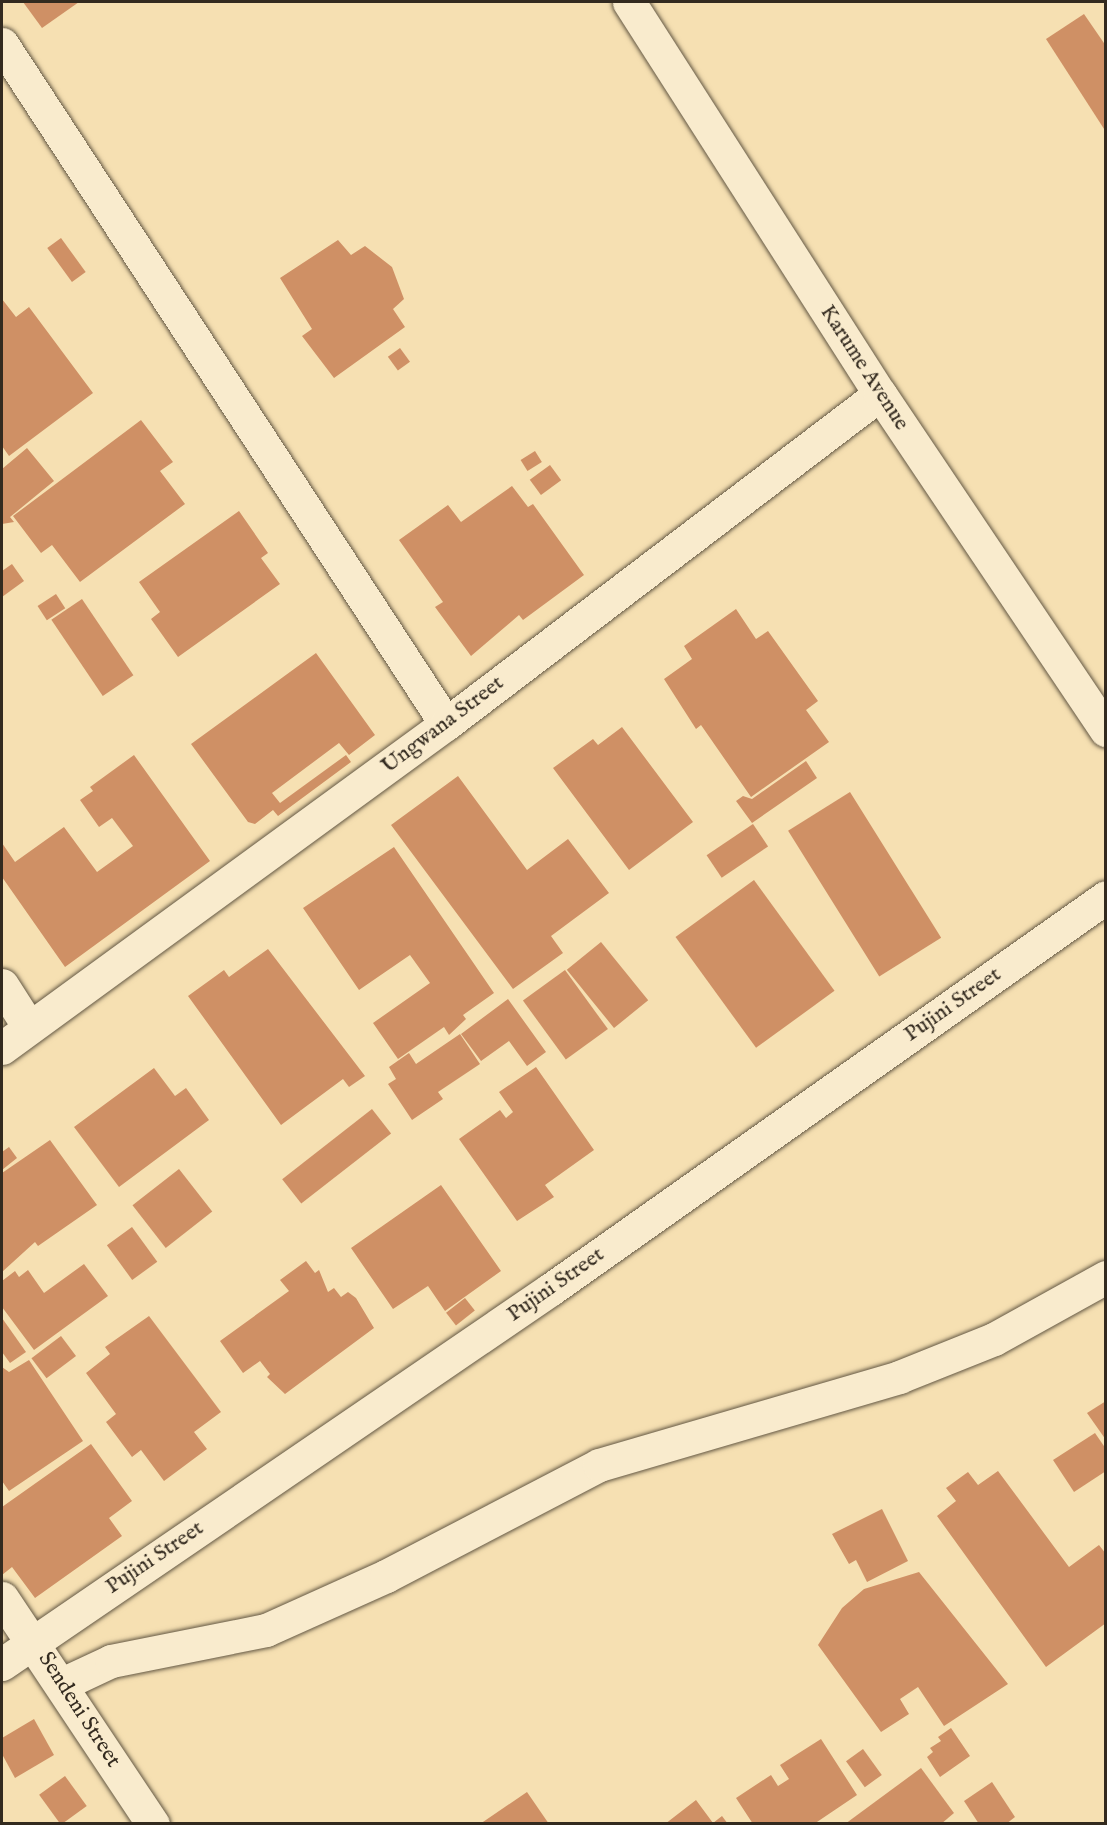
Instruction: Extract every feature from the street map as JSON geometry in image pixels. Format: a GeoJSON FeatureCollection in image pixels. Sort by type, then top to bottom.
{"type":"FeatureCollection","features":[{"type":"Feature","properties":{"kind":"street","name":"Karume Avenue"},"geometry":{"type":"LineString","coordinates":[[629,2],[880,394],[1106,730]]}},
{"type":"Feature","properties":{"kind":"street"},"geometry":{"type":"LineString","coordinates":[[2,44],[446,724]]}},
{"type":"Feature","properties":{"kind":"street","name":"Ungwana Street"},"geometry":{"type":"LineString","coordinates":[[2,1048],[446,724],[880,394]]}},
{"type":"Feature","properties":{"kind":"street","name":"Pujini Street"},"geometry":{"type":"LineString","coordinates":[[2,1664],[551,1289],[1106,897]]}},
{"type":"Feature","properties":{"kind":"street"},"geometry":{"type":"LineString","coordinates":[[2,985],[29,1027]]}},
{"type":"Feature","properties":{"kind":"street"},"geometry":{"type":"LineString","coordinates":[[62,1684],[111,1661],[266,1630],[386,1576],[599,1465],[899,1377],[994,1339],[1106,1277]]}},
{"type":"Feature","properties":{"kind":"street","name":"Sendeni Street"},"geometry":{"type":"LineString","coordinates":[[2,1598],[62,1684],[153,1824]]}},
{"type":"Feature","properties":{"kind":"building"},"geometry":{"type":"Polygon","coordinates":[[[23,2],[79,2],[42,28],[23,2]]]}},
{"type":"Feature","properties":{"kind":"building"},"geometry":{"type":"Polygon","coordinates":[[[1084,14],[1106,46],[1106,132],[1046,39],[1084,14]]]}},
{"type":"Feature","properties":{"kind":"building"},"geometry":{"type":"Polygon","coordinates":[[[61,238],[86,272],[72,282],[47,248],[61,238]]]}},
{"type":"Feature","properties":{"kind":"building"},"geometry":{"type":"Polygon","coordinates":[[[338,240],[351,255],[365,246],[392,267],[404,299],[393,309],[405,327],[334,378],[302,336],[312,329],[280,278],[338,240]]]}},
{"type":"Feature","properties":{"kind":"building"},"geometry":{"type":"Polygon","coordinates":[[[2,299],[16,317],[29,307],[93,393],[9,456],[2,446],[2,299]]]}},
{"type":"Feature","properties":{"kind":"building"},"geometry":{"type":"Polygon","coordinates":[[[400,348],[410,362],[398,371],[388,357],[400,348]]]}},
{"type":"Feature","properties":{"kind":"building"},"geometry":{"type":"Polygon","coordinates":[[[141,420],[173,462],[160,471],[185,504],[80,582],[52,545],[41,553],[13,516],[141,420]]]}},
{"type":"Feature","properties":{"kind":"building"},"geometry":{"type":"Polygon","coordinates":[[[27,448],[54,481],[10,517],[14,522],[2,524],[2,469],[27,448]]]}},
{"type":"Feature","properties":{"kind":"building"},"geometry":{"type":"Polygon","coordinates":[[[535,451],[542,462],[527,471],[521,460],[535,451]]]}},
{"type":"Feature","properties":{"kind":"building"},"geometry":{"type":"Polygon","coordinates":[[[550,465],[561,480],[541,495],[530,480],[550,465]]]}},
{"type":"Feature","properties":{"kind":"building"},"geometry":{"type":"Polygon","coordinates":[[[512,486],[528,507],[533,504],[584,575],[523,620],[519,615],[471,656],[435,607],[443,602],[399,540],[448,505],[461,522],[512,486]]]}},
{"type":"Feature","properties":{"kind":"building"},"geometry":{"type":"Polygon","coordinates":[[[239,511],[268,553],[261,558],[280,584],[178,657],[151,619],[160,612],[139,582],[239,511]]]}},
{"type":"Feature","properties":{"kind":"building"},"geometry":{"type":"Polygon","coordinates":[[[12,564],[24,581],[2,597],[2,571],[12,564]]]}},
{"type":"Feature","properties":{"kind":"building"},"geometry":{"type":"Polygon","coordinates":[[[56,594],[65,608],[47,620],[38,606],[56,594]]]}},
{"type":"Feature","properties":{"kind":"building"},"geometry":{"type":"Polygon","coordinates":[[[82,599],[133,675],[103,696],[51,620],[82,599]]]}},
{"type":"Feature","properties":{"kind":"building"},"geometry":{"type":"Polygon","coordinates":[[[736,609],[756,639],[768,631],[818,701],[806,710],[829,742],[751,797],[701,725],[696,729],[664,679],[692,659],[684,646],[736,609]]]}},
{"type":"Feature","properties":{"kind":"building"},"geometry":{"type":"Polygon","coordinates":[[[316,653],[375,735],[349,755],[339,743],[272,793],[280,803],[346,755],[351,762],[278,816],[273,810],[255,824],[248,822],[191,744],[316,653]]]}},
{"type":"Feature","properties":{"kind":"building"},"geometry":{"type":"Polygon","coordinates":[[[622,727],[693,822],[629,870],[553,768],[593,739],[598,745],[622,727]]]}},
{"type":"Feature","properties":{"kind":"building"},"geometry":{"type":"Polygon","coordinates":[[[134,755],[210,861],[65,967],[2,877],[2,843],[15,862],[64,827],[97,872],[133,846],[112,818],[99,827],[80,800],[93,791],[90,787],[134,755]]]}},
{"type":"Feature","properties":{"kind":"building"},"geometry":{"type":"Polygon","coordinates":[[[806,761],[817,778],[752,823],[736,801],[743,796],[752,799],[806,761]]]}},
{"type":"Feature","properties":{"kind":"building"},"geometry":{"type":"Polygon","coordinates":[[[458,776],[527,870],[568,839],[609,893],[551,936],[563,953],[513,989],[391,825],[458,776]]]}},
{"type":"Feature","properties":{"kind":"building"},"geometry":{"type":"Polygon","coordinates":[[[850,792],[941,938],[879,977],[788,831],[850,792]]]}},
{"type":"Feature","properties":{"kind":"building"},"geometry":{"type":"Polygon","coordinates":[[[753,824],[768,846],[722,878],[707,855],[753,824]]]}},
{"type":"Feature","properties":{"kind":"building"},"geometry":{"type":"Polygon","coordinates":[[[394,847],[494,993],[463,1015],[466,1019],[449,1035],[444,1027],[398,1059],[373,1023],[430,983],[410,955],[359,990],[303,908],[394,847]]]}},
{"type":"Feature","properties":{"kind":"building"},"geometry":{"type":"Polygon","coordinates":[[[754,880],[835,991],[756,1048],[676,937],[754,880]]]}},
{"type":"Feature","properties":{"kind":"building"},"geometry":{"type":"Polygon","coordinates":[[[601,942],[648,1000],[614,1028],[567,970],[601,942]]]}},
{"type":"Feature","properties":{"kind":"building"},"geometry":{"type":"Polygon","coordinates":[[[268,949],[365,1076],[349,1087],[343,1079],[281,1125],[188,996],[224,970],[229,977],[268,949]]]}},
{"type":"Feature","properties":{"kind":"building"},"geometry":{"type":"Polygon","coordinates":[[[565,970],[608,1029],[566,1060],[523,1001],[565,970]]]}},
{"type":"Feature","properties":{"kind":"building"},"geometry":{"type":"Polygon","coordinates":[[[508,999],[546,1052],[527,1066],[509,1041],[481,1061],[461,1034],[508,999]]]}},
{"type":"Feature","properties":{"kind":"building"},"geometry":{"type":"Polygon","coordinates":[[[460,1034],[480,1064],[438,1092],[443,1099],[412,1120],[388,1084],[396,1079],[389,1067],[409,1053],[416,1064],[460,1034]]]}},
{"type":"Feature","properties":{"kind":"building"},"geometry":{"type":"Polygon","coordinates":[[[536,1067],[594,1150],[545,1185],[554,1197],[517,1221],[459,1139],[500,1110],[506,1118],[513,1112],[499,1092],[536,1067]]]}},
{"type":"Feature","properties":{"kind":"building"},"geometry":{"type":"Polygon","coordinates":[[[154,1068],[175,1096],[186,1088],[209,1120],[119,1187],[74,1127],[154,1068]]]}},
{"type":"Feature","properties":{"kind":"building"},"geometry":{"type":"Polygon","coordinates":[[[372,1109],[391,1133],[301,1204],[282,1179],[372,1109]]]}},
{"type":"Feature","properties":{"kind":"building"},"geometry":{"type":"Polygon","coordinates":[[[50,1140],[97,1205],[38,1246],[35,1242],[2,1272],[2,1173],[50,1140]]]}},
{"type":"Feature","properties":{"kind":"building"},"geometry":{"type":"Polygon","coordinates":[[[9,1147],[17,1158],[2,1170],[2,1152],[9,1147]]]}},
{"type":"Feature","properties":{"kind":"building"},"geometry":{"type":"Polygon","coordinates":[[[179,1169],[212,1212],[166,1248],[133,1205],[179,1169]]]}},
{"type":"Feature","properties":{"kind":"building"},"geometry":{"type":"Polygon","coordinates":[[[441,1185],[501,1271],[445,1311],[428,1286],[393,1309],[351,1248],[441,1185]]]}},
{"type":"Feature","properties":{"kind":"building"},"geometry":{"type":"Polygon","coordinates":[[[132,1227],[157,1262],[132,1280],[107,1245],[132,1227]]]}},
{"type":"Feature","properties":{"kind":"building"},"geometry":{"type":"Polygon","coordinates":[[[306,1261],[315,1273],[319,1270],[328,1292],[334,1288],[341,1297],[348,1292],[356,1298],[374,1328],[285,1394],[267,1377],[270,1374],[260,1361],[243,1373],[220,1341],[289,1291],[280,1280],[306,1261]]]}},
{"type":"Feature","properties":{"kind":"building"},"geometry":{"type":"Polygon","coordinates":[[[84,1264],[108,1296],[34,1350],[2,1307],[2,1281],[15,1271],[19,1277],[28,1270],[44,1293],[84,1264]]]}},
{"type":"Feature","properties":{"kind":"building"},"geometry":{"type":"Polygon","coordinates":[[[465,1298],[475,1311],[456,1325],[446,1313],[465,1298]]]}},
{"type":"Feature","properties":{"kind":"building"},"geometry":{"type":"Polygon","coordinates":[[[149,1316],[221,1412],[194,1432],[207,1449],[164,1481],[141,1450],[132,1457],[106,1422],[116,1414],[86,1373],[110,1354],[105,1347],[149,1316]]]}},
{"type":"Feature","properties":{"kind":"building"},"geometry":{"type":"Polygon","coordinates":[[[2,1318],[26,1352],[10,1363],[2,1352],[2,1318]]]}},
{"type":"Feature","properties":{"kind":"building"},"geometry":{"type":"Polygon","coordinates":[[[61,1336],[76,1356],[46,1378],[31,1358],[61,1336]]]}},
{"type":"Feature","properties":{"kind":"building"},"geometry":{"type":"Polygon","coordinates":[[[29,1360],[83,1441],[9,1491],[2,1481],[2,1367],[9,1372],[29,1360]]]}},
{"type":"Feature","properties":{"kind":"building"},"geometry":{"type":"Polygon","coordinates":[[[1106,1401],[1106,1440],[1087,1413],[1106,1401]]]}},
{"type":"Feature","properties":{"kind":"building"},"geometry":{"type":"Polygon","coordinates":[[[1095,1433],[1106,1449],[1106,1471],[1074,1492],[1053,1460],[1095,1433]]]}},
{"type":"Feature","properties":{"kind":"building"},"geometry":{"type":"Polygon","coordinates":[[[91,1444],[132,1501],[109,1518],[122,1536],[35,1598],[12,1567],[2,1575],[2,1507],[91,1444]]]}},
{"type":"Feature","properties":{"kind":"building"},"geometry":{"type":"Polygon","coordinates":[[[998,1471],[1069,1567],[1099,1545],[1106,1554],[1106,1623],[1046,1667],[937,1516],[956,1501],[946,1488],[968,1472],[978,1485],[998,1471]]]}},
{"type":"Feature","properties":{"kind":"building"},"geometry":{"type":"Polygon","coordinates":[[[882,1509],[908,1561],[867,1582],[856,1560],[849,1564],[832,1534],[882,1509]]]}},
{"type":"Feature","properties":{"kind":"building"},"geometry":{"type":"Polygon","coordinates":[[[919,1572],[1008,1684],[944,1726],[918,1687],[900,1699],[909,1714],[881,1732],[818,1645],[842,1608],[864,1589],[919,1572]]]}},
{"type":"Feature","properties":{"kind":"building"},"geometry":{"type":"Polygon","coordinates":[[[34,1719],[54,1755],[15,1778],[2,1754],[2,1738],[34,1719]]]}},
{"type":"Feature","properties":{"kind":"building"},"geometry":{"type":"Polygon","coordinates":[[[951,1728],[970,1756],[940,1777],[927,1757],[933,1752],[930,1748],[941,1741],[938,1737],[951,1728]]]}},
{"type":"Feature","properties":{"kind":"building"},"geometry":{"type":"Polygon","coordinates":[[[821,1739],[857,1795],[814,1824],[753,1824],[736,1798],[771,1775],[778,1786],[789,1779],[780,1765],[821,1739]]]}},
{"type":"Feature","properties":{"kind":"building"},"geometry":{"type":"Polygon","coordinates":[[[863,1749],[882,1775],[865,1787],[846,1761],[863,1749]]]}},
{"type":"Feature","properties":{"kind":"building"},"geometry":{"type":"Polygon","coordinates":[[[921,1768],[954,1813],[941,1824],[845,1824],[921,1768]]]}},
{"type":"Feature","properties":{"kind":"building"},"geometry":{"type":"Polygon","coordinates":[[[65,1776],[87,1806],[60,1824],[39,1795],[65,1776]]]}},
{"type":"Feature","properties":{"kind":"building"},"geometry":{"type":"Polygon","coordinates":[[[992,1782],[1015,1817],[1006,1824],[979,1824],[964,1801],[992,1782]]]}},
{"type":"Feature","properties":{"kind":"building"},"geometry":{"type":"Polygon","coordinates":[[[527,1792],[549,1824],[480,1824],[527,1792]]]}},
{"type":"Feature","properties":{"kind":"building"},"geometry":{"type":"Polygon","coordinates":[[[696,1800],[713,1823],[722,1816],[728,1824],[665,1824],[696,1800]]]}}]}
